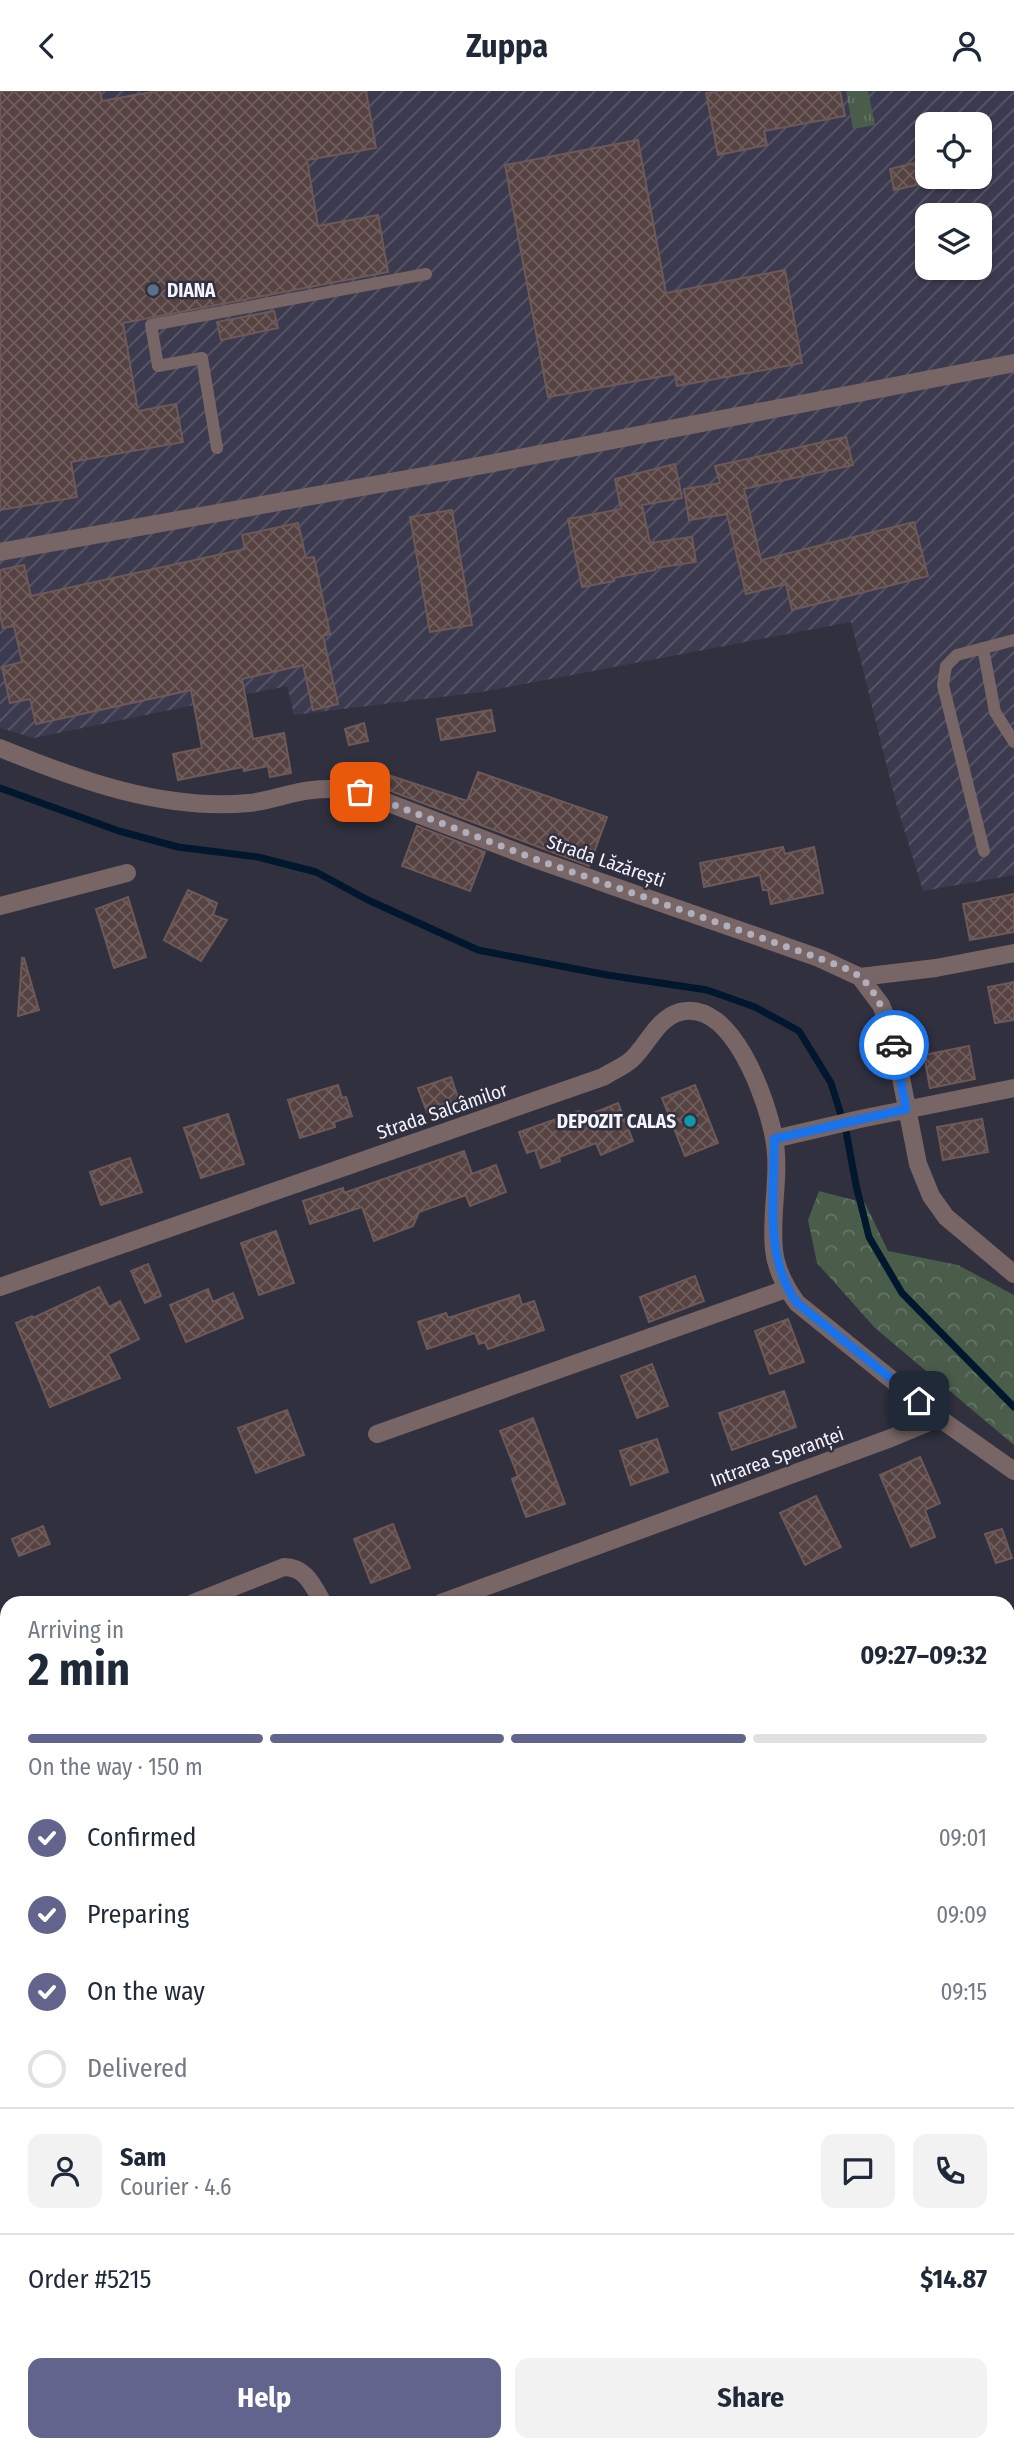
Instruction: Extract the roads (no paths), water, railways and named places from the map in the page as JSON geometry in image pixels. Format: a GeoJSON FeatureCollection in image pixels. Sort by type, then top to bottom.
{"type":"FeatureCollection","features":[{"type":"Feature","properties":{"kind":"street"},"geometry":{"type":"LineString","coordinates":[[0,552],[470,467],[1014,363]]}},
{"type":"Feature","properties":{"kind":"street","name":"Strada Lăzărești"},"geometry":{"type":"LineString","coordinates":[[0,748],[83,780],[178,802],[249,803],[311,790],[335,788],[360,792],[535,859],[819,958],[860,977],[881,1005],[892,1032],[918,1164],[931,1196],[946,1217],[1014,1274]]}},
{"type":"Feature","properties":{"kind":"street"},"geometry":{"type":"LineString","coordinates":[[0,906],[127,873]]}},
{"type":"Feature","properties":{"kind":"street"},"geometry":{"type":"LineString","coordinates":[[860,977],[936,968],[1014,953]]}},
{"type":"Feature","properties":{"kind":"street","name":"Strada Salcâmilor"},"geometry":{"type":"LineString","coordinates":[[0,1287],[603,1077],[631,1060],[657,1027],[679,1012],[698,1012],[717,1022],[731,1035],[749,1062],[774,1139]]}},
{"type":"Feature","properties":{"kind":"street"},"geometry":{"type":"LineString","coordinates":[[1014,1088],[774,1139],[774,1251],[786,1289],[797,1303],[939,1417],[1014,1471]]}},
{"type":"Feature","properties":{"kind":"street"},"geometry":{"type":"LineString","coordinates":[[377,1434],[786,1289]]}},
{"type":"Feature","properties":{"kind":"street","name":"Intrarea Speranței"},"geometry":{"type":"LineString","coordinates":[[460,1596],[891,1438],[939,1417]]}},
{"type":"Feature","properties":{"kind":"street"},"geometry":{"type":"LineString","coordinates":[[211,1596],[284,1567],[295,1567],[305,1573],[319,1596]]}},
{"type":"Feature","properties":{"kind":"lane"},"geometry":{"type":"LineString","coordinates":[[217,448],[202,358],[158,366],[151,325],[426,274]]}},
{"type":"Feature","properties":{"kind":"lane"},"geometry":{"type":"LineString","coordinates":[[984,851],[943,685],[946,666],[957,655],[1014,640]]}},
{"type":"Feature","properties":{"kind":"lane"},"geometry":{"type":"LineString","coordinates":[[983,648],[995,712],[1014,742]]}},
{"type":"Feature","properties":{"kind":"waterway"},"geometry":{"type":"LineString","coordinates":[[0,788],[119,831],[178,847],[258,857],[316,872],[368,900],[478,950],[607,975],[707,990],[755,1007],[799,1031],[831,1083],[846,1131],[869,1237],[902,1293],[1014,1407]]}},
{"type":"Feature","properties":{"kind":"place","name":"DIANA"},"geometry":{"type":"Point","coordinates":[153,290]}},
{"type":"Feature","properties":{"kind":"place","name":"DEPOZIT CALAS"},"geometry":{"type":"Point","coordinates":[690,1121]}}]}
